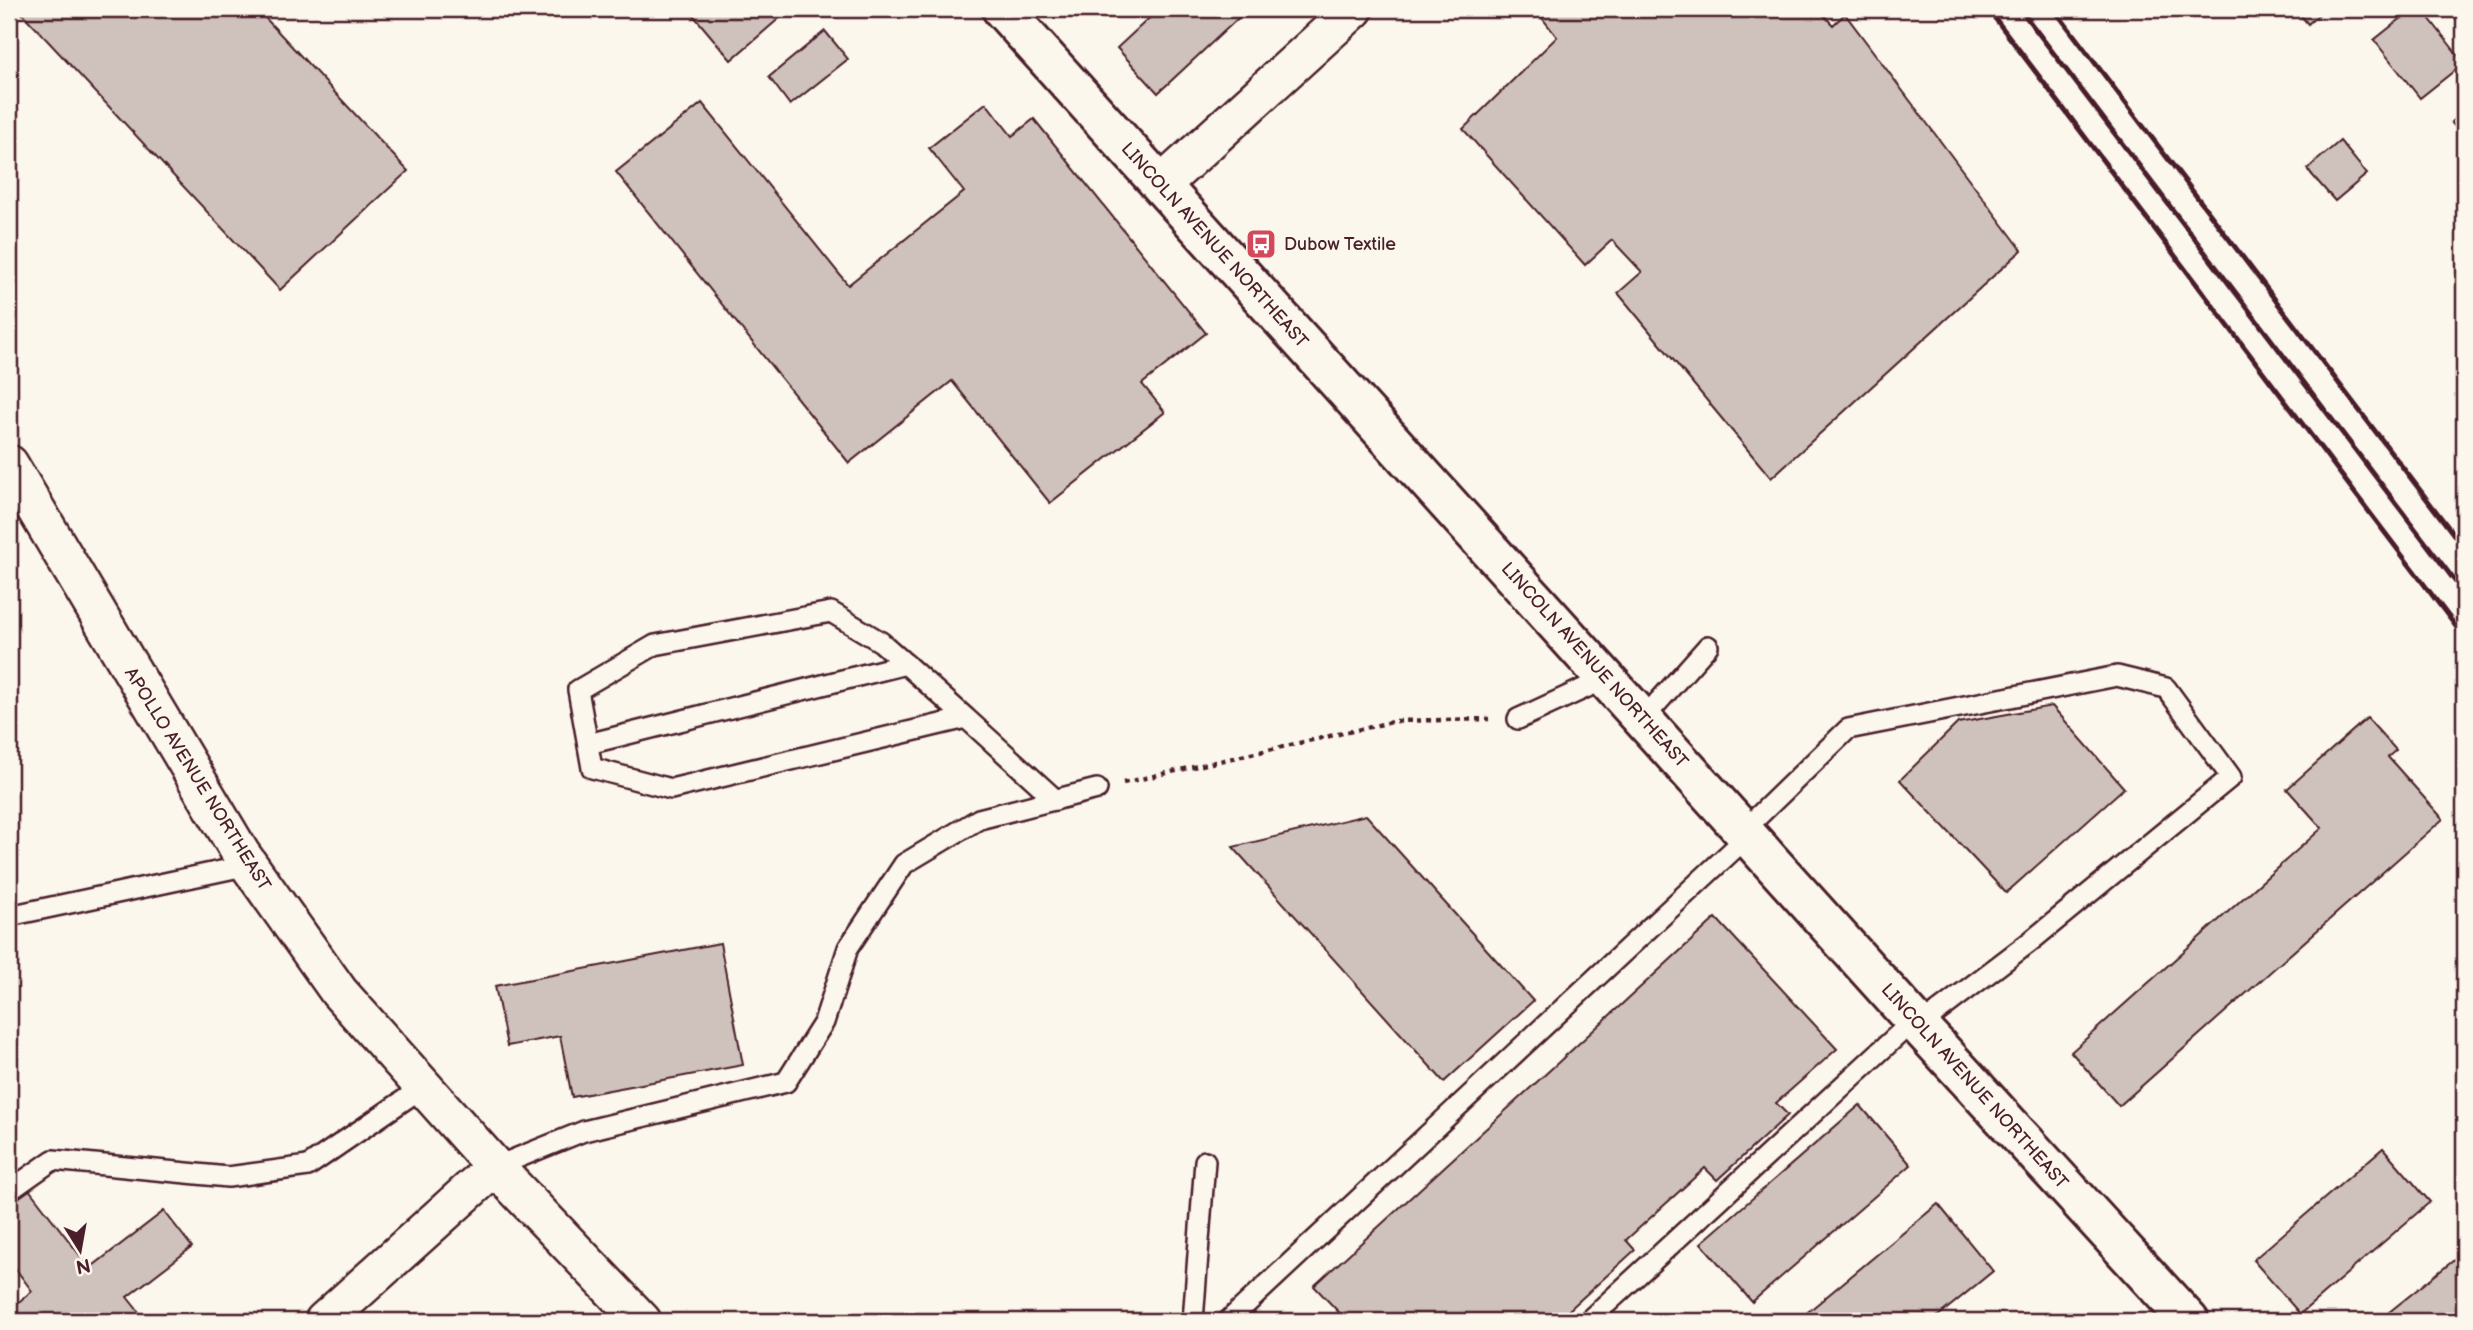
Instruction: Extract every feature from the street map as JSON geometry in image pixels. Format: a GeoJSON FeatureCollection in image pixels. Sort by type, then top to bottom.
{"type":"FeatureCollection","features":[{"type":"Feature","properties":{"kind":"street","name":"LINCOLN AVENUE NORTHEAST"},"geometry":{"type":"LineString","coordinates":[[1002,9],[1916,1023],[2189,1321]]}},
{"type":"Feature","properties":{"kind":"street"},"geometry":{"type":"LineString","coordinates":[[1161,185],[1354,9]]}},
{"type":"Feature","properties":{"kind":"street","name":"APOLLO AVENUE NORTHEAST"},"geometry":{"type":"LineString","coordinates":[[9,464],[248,865],[339,992],[495,1167],[642,1321]]}},
{"type":"Feature","properties":{"kind":"street"},"geometry":{"type":"LineString","coordinates":[[324,1321],[495,1167]]}},
{"type":"Feature","properties":{"kind":"lane"},"geometry":{"type":"LineString","coordinates":[[966,718],[671,789],[593,768],[578,690],[654,645],[831,612],[881,642],[966,718],[1056,800]]}},
{"type":"Feature","properties":{"kind":"lane"},"geometry":{"type":"LineString","coordinates":[[1643,719],[1708,646]]}},
{"type":"Feature","properties":{"kind":"lane"},"geometry":{"type":"LineString","coordinates":[[588,744],[906,664]]}},
{"type":"Feature","properties":{"kind":"lane"},"geometry":{"type":"LineString","coordinates":[[1228,1321],[1747,833],[1848,729],[2117,676],[2166,688],[2231,777],[2031,941],[1916,1023],[1588,1321]]}},
{"type":"Feature","properties":{"kind":"lane"},"geometry":{"type":"LineString","coordinates":[[1518,719],[1606,678]]}},
{"type":"Feature","properties":{"kind":"lane"},"geometry":{"type":"LineString","coordinates":[[495,1167],[584,1131],[786,1082],[824,1023],[848,948],[904,864],[979,819],[1097,789]]}},
{"type":"Feature","properties":{"kind":"lane"},"geometry":{"type":"LineString","coordinates":[[9,916],[248,865]]}},
{"type":"Feature","properties":{"kind":"lane"},"geometry":{"type":"LineString","coordinates":[[9,1191],[53,1160],[228,1177],[309,1166],[423,1087]]}},
{"type":"Feature","properties":{"kind":"lane"},"geometry":{"type":"LineString","coordinates":[[1193,1321],[1205,1161]]}},
{"type":"Feature","properties":{"kind":"path"},"geometry":{"type":"LineString","coordinates":[[1097,789],[1396,721],[1518,719]]}},
{"type":"Feature","properties":{"kind":"building"},"geometry":{"type":"Polygon","coordinates":[[[18,9],[257,9],[408,171],[280,290],[18,9]]]}},
{"type":"Feature","properties":{"kind":"building"},"geometry":{"type":"Polygon","coordinates":[[[688,9],[790,9],[731,60],[688,9]]]}},
{"type":"Feature","properties":{"kind":"building"},"geometry":{"type":"Polygon","coordinates":[[[1159,9],[1248,9],[1158,93],[1117,48],[1159,9]]]}},
{"type":"Feature","properties":{"kind":"building"},"geometry":{"type":"Polygon","coordinates":[[[1535,9],[1818,9],[1833,25],[1845,14],[2022,250],[1771,478],[1618,293],[1642,272],[1612,240],[1585,265],[1463,129],[1557,37],[1535,9]]]}},
{"type":"Feature","properties":{"kind":"building"},"geometry":{"type":"Polygon","coordinates":[[[2295,9],[2325,9],[2308,24],[2295,9]]]}},
{"type":"Feature","properties":{"kind":"building"},"geometry":{"type":"Polygon","coordinates":[[[2413,9],[2422,9],[2464,63],[2420,98],[2374,40],[2413,9]]]}},
{"type":"Feature","properties":{"kind":"building"},"geometry":{"type":"Polygon","coordinates":[[[825,31],[848,59],[790,105],[769,77],[825,31]]]}},
{"type":"Feature","properties":{"kind":"building"},"geometry":{"type":"Polygon","coordinates":[[[702,103],[848,285],[964,192],[929,148],[986,103],[1012,136],[1034,119],[1206,333],[1142,384],[1165,412],[1050,503],[952,381],[849,463],[616,172],[702,103]]]}},
{"type":"Feature","properties":{"kind":"building"},"geometry":{"type":"Polygon","coordinates":[[[2464,111],[2464,137],[2451,122],[2464,111]]]}},
{"type":"Feature","properties":{"kind":"building"},"geometry":{"type":"Polygon","coordinates":[[[2340,141],[2367,174],[2335,201],[2307,169],[2340,141]]]}},
{"type":"Feature","properties":{"kind":"building"},"geometry":{"type":"Polygon","coordinates":[[[2052,706],[2124,788],[2006,893],[1900,780],[1958,723],[2052,706]]]}},
{"type":"Feature","properties":{"kind":"building"},"geometry":{"type":"Polygon","coordinates":[[[2367,718],[2396,750],[2388,757],[2443,819],[2119,1106],[2071,1052],[2322,828],[2287,789],[2367,718]]]}},
{"type":"Feature","properties":{"kind":"building"},"geometry":{"type":"Polygon","coordinates":[[[1366,815],[1533,1001],[1444,1082],[1233,847],[1366,815]]]}},
{"type":"Feature","properties":{"kind":"building"},"geometry":{"type":"Polygon","coordinates":[[[1716,918],[1837,1049],[1776,1103],[1788,1115],[1717,1180],[1705,1168],[1626,1240],[1635,1250],[1557,1321],[1347,1321],[1314,1286],[1716,918]]]}},
{"type":"Feature","properties":{"kind":"building"},"geometry":{"type":"Polygon","coordinates":[[[720,943],[743,1065],[572,1097],[560,1036],[507,1046],[495,986],[720,943]]]}},
{"type":"Feature","properties":{"kind":"building"},"geometry":{"type":"Polygon","coordinates":[[[1860,1105],[1911,1165],[1752,1302],[1701,1243],[1860,1105]]]}},
{"type":"Feature","properties":{"kind":"building"},"geometry":{"type":"Polygon","coordinates":[[[2383,1148],[2430,1202],[2300,1314],[2253,1260],[2383,1148]]]}},
{"type":"Feature","properties":{"kind":"building"},"geometry":{"type":"Polygon","coordinates":[[[28,1188],[90,1268],[164,1211],[192,1247],[127,1297],[146,1321],[11,1321],[9,1310],[32,1291],[9,1260],[9,1203],[28,1188]]]}},
{"type":"Feature","properties":{"kind":"building"},"geometry":{"type":"Polygon","coordinates":[[[1938,1204],[1993,1271],[1932,1321],[1797,1321],[1938,1204]]]}},
{"type":"Feature","properties":{"kind":"building"},"geometry":{"type":"Polygon","coordinates":[[[2464,1252],[2464,1321],[2378,1321],[2464,1252]]]}},
{"type":"Feature","properties":{"kind":"railway"},"geometry":{"type":"LineString","coordinates":[[1988,9],[2464,637]]}},
{"type":"Feature","properties":{"kind":"railway"},"geometry":{"type":"LineString","coordinates":[[2020,9],[2464,593]]}},
{"type":"Feature","properties":{"kind":"railway"},"geometry":{"type":"LineString","coordinates":[[2054,9],[2464,548]]}},
{"type":"Feature","properties":{"kind":"place","name":"Dubow Textile"},"geometry":{"type":"Point","coordinates":[1261,244]}}]}
